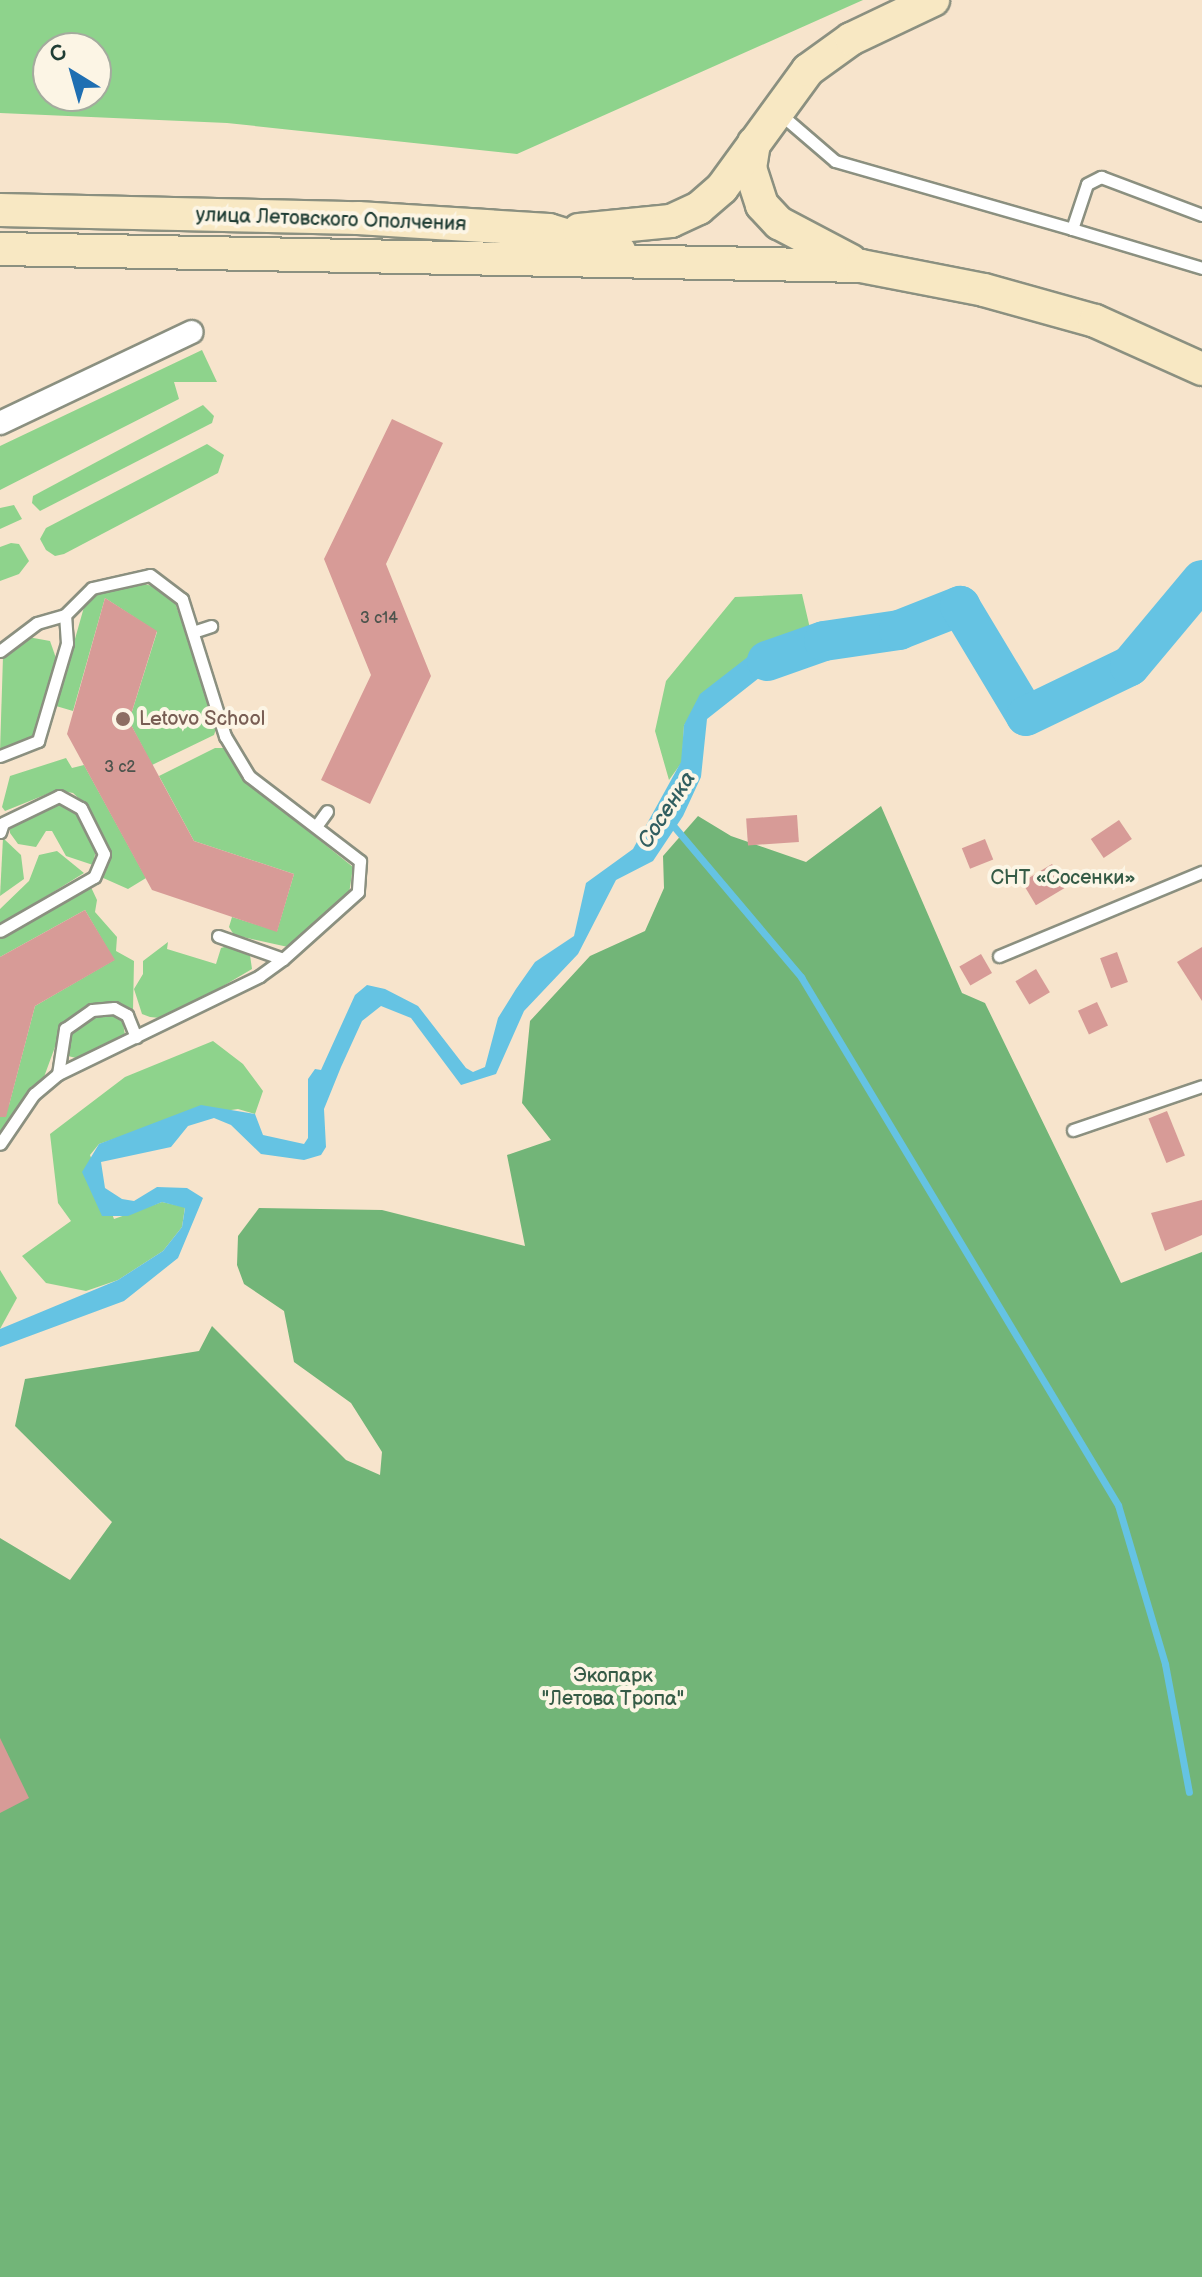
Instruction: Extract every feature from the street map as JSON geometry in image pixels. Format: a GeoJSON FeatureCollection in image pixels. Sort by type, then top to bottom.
{"type":"FeatureCollection","features":[{"type":"Feature","properties":{"kind":"main road"},"geometry":{"type":"LineString","coordinates":[[549,230],[671,221],[699,208],[722,188],[775,109],[808,70],[851,39],[933,0]]}},
{"type":"Feature","properties":{"kind":"main road"},"geometry":{"type":"LineString","coordinates":[[754,143],[750,168],[762,205],[779,223],[861,266]]}},
{"type":"Feature","properties":{"kind":"main road","name":"улица Летовского Ополчения"},"geometry":{"type":"LineString","coordinates":[[0,210],[358,218],[549,230],[658,263]]}},
{"type":"Feature","properties":{"kind":"main road","name":"улица Летовского Ополчения"},"geometry":{"type":"LineString","coordinates":[[0,249],[861,266],[984,290],[1095,321],[1202,369]]}},
{"type":"Feature","properties":{"kind":"street"},"geometry":{"type":"LineString","coordinates":[[0,423],[192,332]]}},
{"type":"Feature","properties":{"kind":"lane"},"geometry":{"type":"LineString","coordinates":[[775,109],[835,161],[1202,268]]}},
{"type":"Feature","properties":{"kind":"lane"},"geometry":{"type":"LineString","coordinates":[[1072,229],[1087,184],[1101,177],[1202,215]]}},
{"type":"Feature","properties":{"kind":"lane"},"geometry":{"type":"LineString","coordinates":[[0,651],[37,623],[65,615],[92,588],[150,575],[182,599],[196,631],[225,736],[249,776],[317,825],[360,861],[358,892],[283,959],[189,1006],[136,1037],[58,1074],[34,1094],[0,1144]]}},
{"type":"Feature","properties":{"kind":"lane"},"geometry":{"type":"LineString","coordinates":[[0,756],[38,741],[67,643],[65,615]]}},
{"type":"Feature","properties":{"kind":"lane"},"geometry":{"type":"LineString","coordinates":[[196,631],[211,626]]}},
{"type":"Feature","properties":{"kind":"lane"},"geometry":{"type":"LineString","coordinates":[[0,832],[3,823],[59,796],[81,808],[104,854],[94,877],[0,931]]}},
{"type":"Feature","properties":{"kind":"lane"},"geometry":{"type":"LineString","coordinates":[[317,825],[327,811]]}},
{"type":"Feature","properties":{"kind":"lane"},"geometry":{"type":"LineString","coordinates":[[999,956],[1202,872]]}},
{"type":"Feature","properties":{"kind":"lane"},"geometry":{"type":"LineString","coordinates":[[218,936],[283,959]]}},
{"type":"Feature","properties":{"kind":"lane"},"geometry":{"type":"LineString","coordinates":[[58,1074],[65,1029],[92,1010],[114,1008],[127,1015],[136,1037]]}},
{"type":"Feature","properties":{"kind":"lane"},"geometry":{"type":"LineString","coordinates":[[1073,1130],[1202,1086]]}},
{"type":"Feature","properties":{"kind":"green space"},"geometry":{"type":"Polygon","coordinates":[[[0,0],[863,0],[517,154],[227,123],[0,113],[0,0]]]}},
{"type":"Feature","properties":{"kind":"green space"},"geometry":{"type":"Polygon","coordinates":[[[202,350],[217,382],[174,382],[179,399],[0,490],[0,446],[202,350]]]}},
{"type":"Feature","properties":{"kind":"green space"},"geometry":{"type":"Polygon","coordinates":[[[203,405],[214,416],[212,423],[40,511],[32,503],[33,496],[203,405]]]}},
{"type":"Feature","properties":{"kind":"green space"},"geometry":{"type":"Polygon","coordinates":[[[207,444],[224,455],[218,473],[64,554],[55,556],[46,550],[40,539],[46,528],[207,444]]]}},
{"type":"Feature","properties":{"kind":"green space"},"geometry":{"type":"Polygon","coordinates":[[[14,505],[22,519],[0,529],[0,508],[14,505]]]}},
{"type":"Feature","properties":{"kind":"green space"},"geometry":{"type":"Polygon","coordinates":[[[19,544],[29,561],[19,574],[0,581],[0,547],[19,544]]]}},
{"type":"Feature","properties":{"kind":"green space"},"geometry":{"type":"Polygon","coordinates":[[[138,583],[158,587],[174,600],[218,723],[214,735],[152,765],[129,721],[157,632],[105,598],[73,711],[56,706],[86,600],[99,592],[138,583]]]}},
{"type":"Feature","properties":{"kind":"green space"},"geometry":{"type":"Polygon","coordinates":[[[802,594],[812,637],[787,640],[684,725],[682,762],[669,780],[655,731],[666,681],[735,597],[802,594]]]}},
{"type":"Feature","properties":{"kind":"green space"},"geometry":{"type":"Polygon","coordinates":[[[28,637],[50,641],[56,658],[34,736],[0,751],[3,657],[28,637]]]}},
{"type":"Feature","properties":{"kind":"green space"},"geometry":{"type":"Polygon","coordinates":[[[215,748],[226,748],[246,781],[353,867],[349,894],[288,947],[234,935],[229,927],[232,917],[277,931],[294,874],[194,841],[159,776],[215,748]]]}},
{"type":"Feature","properties":{"kind":"green space"},"geometry":{"type":"Polygon","coordinates":[[[66,758],[72,768],[84,765],[146,878],[128,889],[101,877],[109,862],[106,846],[86,805],[73,793],[57,790],[5,811],[2,807],[10,776],[66,758]]]}},
{"type":"Feature","properties":{"kind":"green space"},"geometry":{"type":"Polygon","coordinates":[[[52,803],[73,809],[96,849],[93,865],[66,856],[52,831],[46,831],[36,847],[18,844],[10,833],[10,824],[52,803]]]}},
{"type":"Feature","properties":{"kind":"green space","name":"Экопарк \"Летова Тропа\""},"geometry":{"type":"Polygon","coordinates":[[[881,806],[962,993],[985,1003],[1121,1283],[1202,1252],[1202,2277],[0,2277],[0,1538],[70,1580],[112,1522],[15,1426],[25,1379],[199,1351],[212,1326],[346,1460],[380,1475],[382,1452],[351,1403],[294,1362],[284,1311],[244,1284],[237,1265],[238,1236],[259,1208],[382,1210],[525,1246],[507,1155],[551,1140],[522,1103],[530,1021],[590,956],[645,931],[664,888],[663,856],[698,816],[731,836],[806,862],[881,806]]]}},
{"type":"Feature","properties":{"kind":"green space"},"geometry":{"type":"Polygon","coordinates":[[[3,838],[21,855],[24,879],[0,896],[3,838]]]}},
{"type":"Feature","properties":{"kind":"green space"},"geometry":{"type":"Polygon","coordinates":[[[57,851],[84,873],[0,925],[0,909],[29,881],[39,855],[57,851]]]}},
{"type":"Feature","properties":{"kind":"green space"},"geometry":{"type":"Polygon","coordinates":[[[90,885],[97,900],[95,912],[117,937],[116,951],[134,961],[133,1010],[101,1003],[63,1025],[44,1077],[0,1133],[0,1105],[9,1105],[35,1006],[114,960],[85,910],[0,957],[0,939],[90,885]]]}},
{"type":"Feature","properties":{"kind":"green space"},"geometry":{"type":"Polygon","coordinates":[[[168,942],[167,949],[216,964],[221,948],[228,946],[250,955],[252,969],[196,1002],[160,1018],[150,1017],[142,1014],[134,989],[143,974],[143,961],[168,942]]]}},
{"type":"Feature","properties":{"kind":"green space"},"geometry":{"type":"Polygon","coordinates":[[[101,1013],[122,1017],[125,1035],[76,1058],[68,1056],[68,1034],[101,1013]]]}},
{"type":"Feature","properties":{"kind":"green space"},"geometry":{"type":"Polygon","coordinates":[[[213,1041],[243,1064],[263,1091],[255,1114],[238,1109],[176,1118],[99,1144],[90,1155],[114,1219],[162,1202],[185,1207],[182,1227],[163,1251],[118,1280],[86,1291],[46,1283],[22,1256],[71,1221],[58,1203],[50,1134],[125,1077],[213,1041]]]}},
{"type":"Feature","properties":{"kind":"green space"},"geometry":{"type":"Polygon","coordinates":[[[0,1270],[17,1298],[0,1329],[0,1270]]]}},
{"type":"Feature","properties":{"kind":"water"},"geometry":{"type":"Polygon","coordinates":[[[812,637],[829,660],[769,670],[707,719],[701,777],[683,816],[653,861],[616,880],[578,954],[524,1011],[496,1074],[461,1085],[411,1018],[381,1006],[362,1021],[324,1109],[326,1147],[321,1155],[304,1160],[261,1154],[231,1125],[214,1118],[188,1126],[171,1147],[101,1162],[105,1188],[122,1199],[134,1201],[157,1187],[187,1188],[203,1198],[178,1258],[124,1301],[0,1347],[0,1329],[118,1280],[163,1251],[182,1227],[185,1208],[162,1202],[128,1216],[102,1216],[82,1172],[99,1144],[201,1105],[255,1114],[263,1135],[304,1144],[308,1138],[308,1079],[315,1069],[321,1070],[355,995],[367,985],[385,989],[418,1006],[466,1068],[473,1072],[485,1067],[498,1018],[516,989],[535,962],[574,936],[586,883],[633,849],[681,762],[684,725],[700,694],[749,656],[787,640],[812,637]]]}},
{"type":"Feature","properties":{"kind":"building"},"geometry":{"type":"Polygon","coordinates":[[[392,419],[443,443],[386,564],[431,676],[370,804],[321,780],[371,675],[324,559],[392,419]]]}},
{"type":"Feature","properties":{"kind":"building"},"geometry":{"type":"Polygon","coordinates":[[[105,598],[157,631],[129,721],[194,841],[294,874],[277,932],[152,890],[67,734],[105,598]]]}},
{"type":"Feature","properties":{"kind":"building"},"geometry":{"type":"Polygon","coordinates":[[[797,815],[799,842],[748,845],[746,819],[797,815]]]}},
{"type":"Feature","properties":{"kind":"building"},"geometry":{"type":"Polygon","coordinates":[[[1119,820],[1132,839],[1104,858],[1091,839],[1119,820]]]}},
{"type":"Feature","properties":{"kind":"building"},"geometry":{"type":"Polygon","coordinates":[[[985,839],[993,859],[970,869],[962,848],[985,839]]]}},
{"type":"Feature","properties":{"kind":"building"},"geometry":{"type":"Polygon","coordinates":[[[1052,864],[1066,887],[1036,905],[1022,882],[1052,864]]]}},
{"type":"Feature","properties":{"kind":"building"},"geometry":{"type":"Polygon","coordinates":[[[85,910],[115,960],[35,1006],[6,1117],[0,1117],[0,957],[85,910]]]}},
{"type":"Feature","properties":{"kind":"building"},"geometry":{"type":"Polygon","coordinates":[[[1202,947],[1202,1001],[1177,962],[1202,947]]]}},
{"type":"Feature","properties":{"kind":"building"},"geometry":{"type":"Polygon","coordinates":[[[1117,952],[1128,982],[1111,988],[1100,958],[1117,952]]]}},
{"type":"Feature","properties":{"kind":"building"},"geometry":{"type":"Polygon","coordinates":[[[981,954],[992,973],[970,986],[959,967],[981,954]]]}},
{"type":"Feature","properties":{"kind":"building"},"geometry":{"type":"Polygon","coordinates":[[[1036,969],[1050,992],[1029,1005],[1015,981],[1036,969]]]}},
{"type":"Feature","properties":{"kind":"building"},"geometry":{"type":"Polygon","coordinates":[[[1097,1002],[1108,1026],[1089,1034],[1078,1011],[1097,1002]]]}},
{"type":"Feature","properties":{"kind":"building"},"geometry":{"type":"Polygon","coordinates":[[[1167,1111],[1185,1156],[1166,1163],[1148,1118],[1167,1111]]]}},
{"type":"Feature","properties":{"kind":"building"},"geometry":{"type":"Polygon","coordinates":[[[1202,1200],[1202,1235],[1165,1251],[1151,1213],[1202,1200]]]}},
{"type":"Feature","properties":{"kind":"building"},"geometry":{"type":"Polygon","coordinates":[[[0,1738],[29,1798],[0,1813],[0,1738]]]}},
{"type":"Feature","properties":{"kind":"waterway","name":"Сосенка"},"geometry":{"type":"LineString","coordinates":[[767,661],[824,641],[899,630],[960,606],[1026,716],[1130,666],[1202,580]]}},
{"type":"Feature","properties":{"kind":"waterway"},"geometry":{"type":"LineString","coordinates":[[671,823],[801,977],[1118,1505],[1165,1664],[1189,1792]]}},
{"type":"Feature","properties":{"kind":"place","name":"Letovo School"},"geometry":{"type":"Point","coordinates":[123,719]}},
{"type":"Feature","properties":{"kind":"park label","name":"СНТ «Сосенки»"},"geometry":{"type":"Point","coordinates":[1063,878]}}]}
